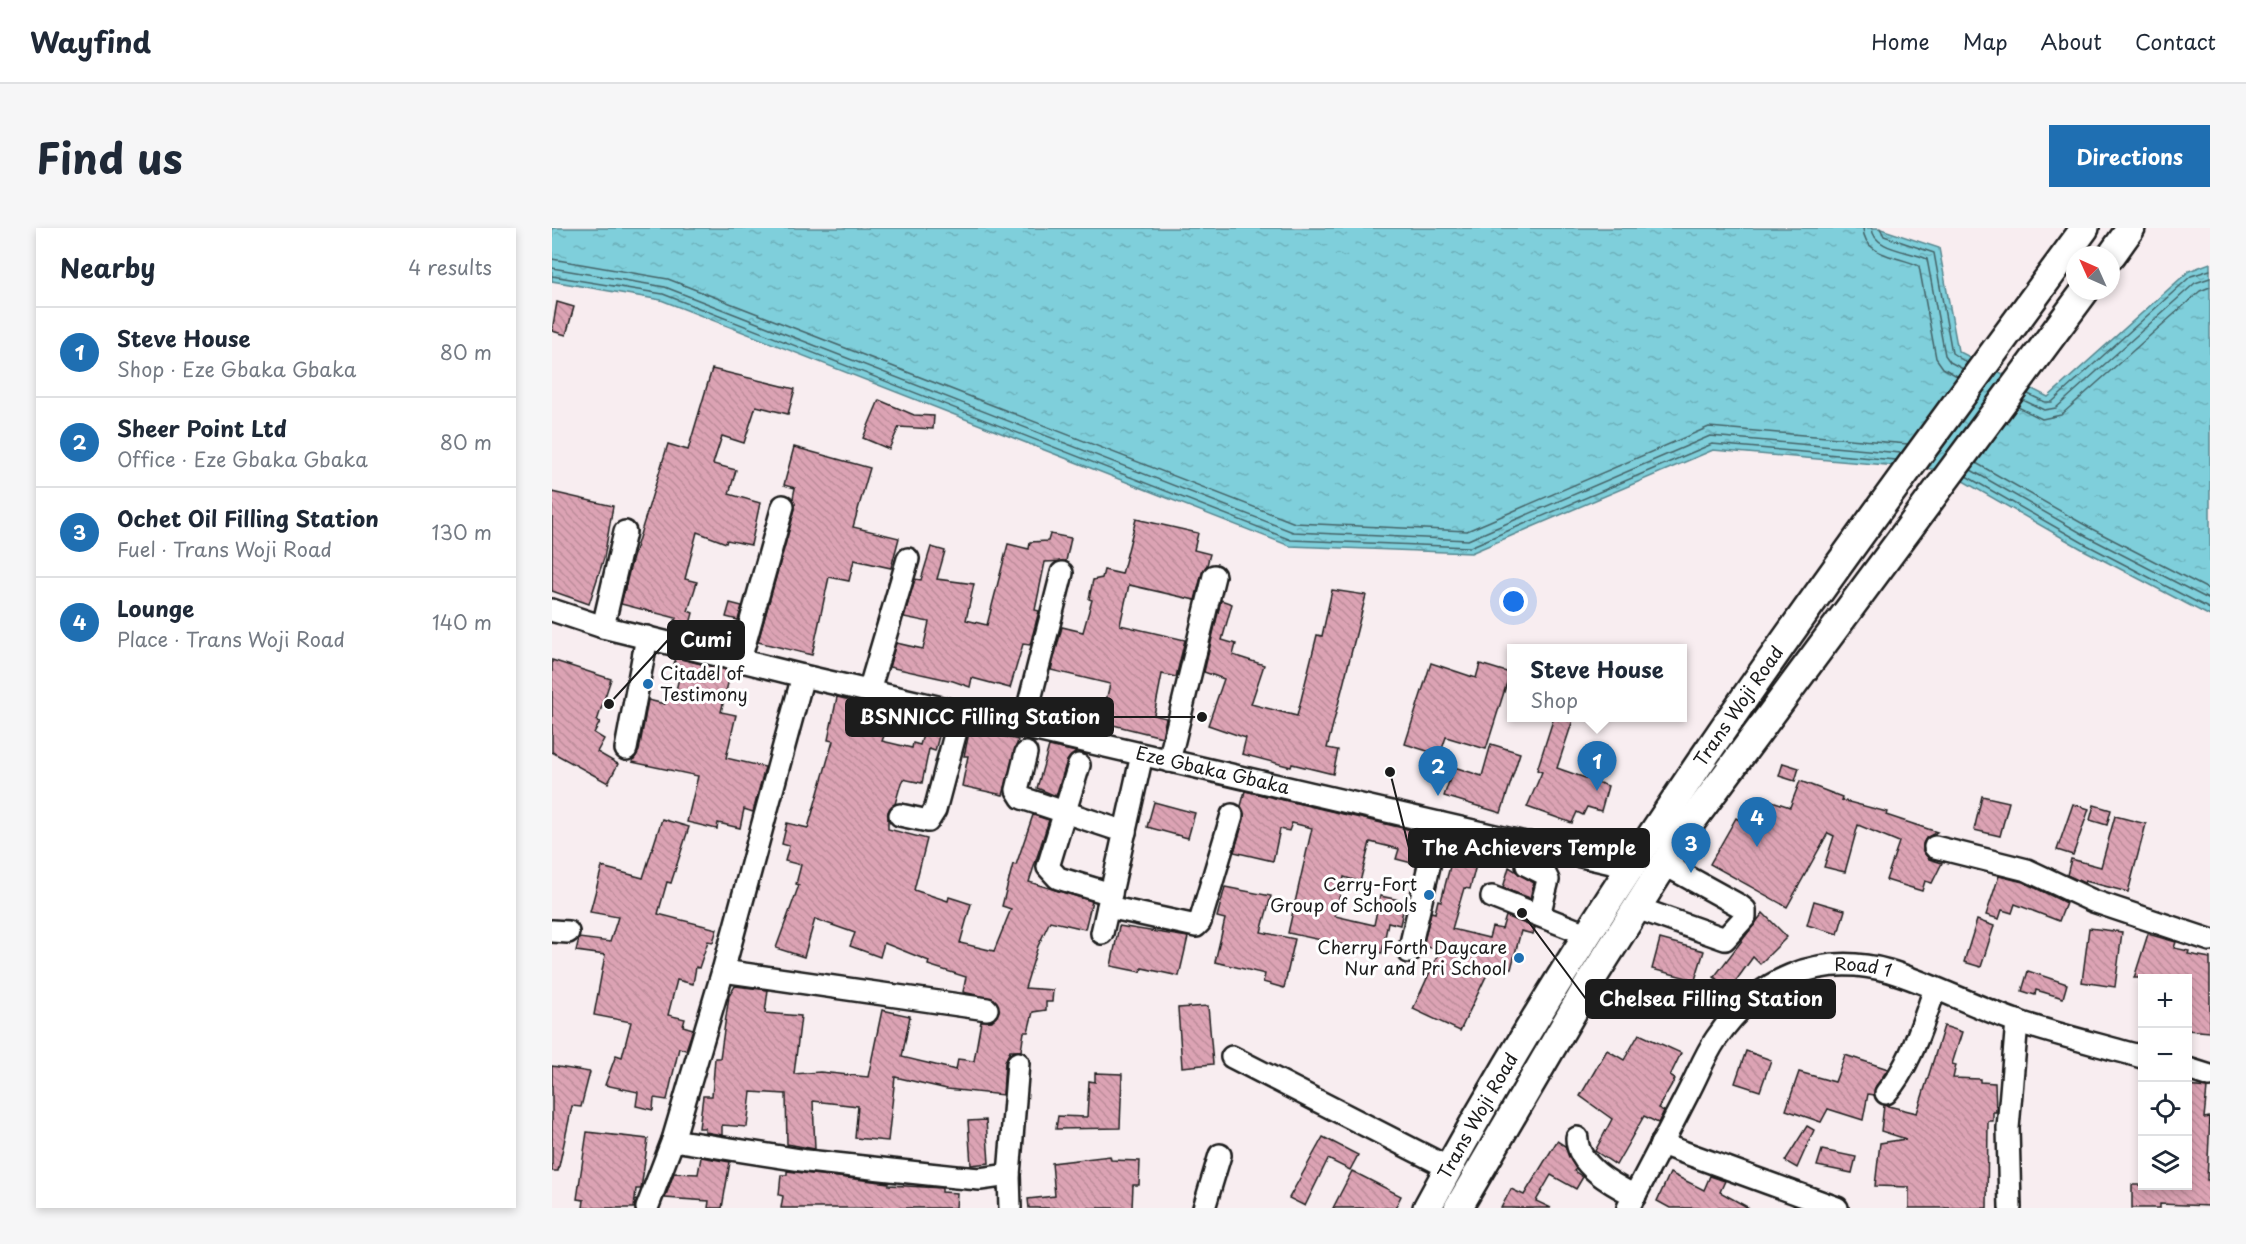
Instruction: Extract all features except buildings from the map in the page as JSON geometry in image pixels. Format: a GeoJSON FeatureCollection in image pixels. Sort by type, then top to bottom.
{"type":"FeatureCollection","features":[{"type":"Feature","properties":{"kind":"main road","name":"Trans Woji Road"},"geometry":{"type":"LineString","coordinates":[[1427,1208],[1586,934],[1629,867],[1796,622],[2085,228]]}},
{"type":"Feature","properties":{"kind":"main road"},"geometry":{"type":"LineString","coordinates":[[2118,246],[2131,229]]}},
{"type":"Feature","properties":{"kind":"main road","name":"Trans Woji Road"},"geometry":{"type":"LineString","coordinates":[[1458,1208],[1554,1042],[1689,825],[2078,300]]}},
{"type":"Feature","properties":{"kind":"main road"},"geometry":{"type":"LineString","coordinates":[[1449,1168],[1474,1180]]}},
{"type":"Feature","properties":{"kind":"street"},"geometry":{"type":"LineString","coordinates":[[740,660],[783,506]]}},
{"type":"Feature","properties":{"kind":"street"},"geometry":{"type":"LineString","coordinates":[[603,627],[625,532]]}},
{"type":"Feature","properties":{"kind":"street"},"geometry":{"type":"LineString","coordinates":[[868,691],[908,558]]}},
{"type":"Feature","properties":{"kind":"street"},"geometry":{"type":"LineString","coordinates":[[1023,727],[1062,573]]}},
{"type":"Feature","properties":{"kind":"street"},"geometry":{"type":"LineString","coordinates":[[1169,761],[1214,576]]}},
{"type":"Feature","properties":{"kind":"street","name":"Eze Gbaka Gbaka"},"geometry":{"type":"LineString","coordinates":[[552,610],[603,627],[803,676],[1629,867]]}},
{"type":"Feature","properties":{"kind":"street"},"geometry":{"type":"LineString","coordinates":[[626,749],[647,637]]}},
{"type":"Feature","properties":{"kind":"street"},"geometry":{"type":"LineString","coordinates":[[647,1208],[673,1140],[723,971],[803,676]]}},
{"type":"Feature","properties":{"kind":"street"},"geometry":{"type":"LineString","coordinates":[[900,815],[928,821],[935,810],[961,712]]}},
{"type":"Feature","properties":{"kind":"street"},"geometry":{"type":"LineString","coordinates":[[1026,753],[1018,794],[1022,798],[1125,832]]}},
{"type":"Feature","properties":{"kind":"street"},"geometry":{"type":"LineString","coordinates":[[1102,933],[1142,755]]}},
{"type":"Feature","properties":{"kind":"street"},"geometry":{"type":"LineString","coordinates":[[1079,765],[1048,867],[1051,873],[1058,878],[1109,900],[1196,926],[1200,922],[1232,815]]}},
{"type":"Feature","properties":{"kind":"street"},"geometry":{"type":"LineString","coordinates":[[1409,952],[1439,823]]}},
{"type":"Feature","properties":{"kind":"street"},"geometry":{"type":"LineString","coordinates":[[1528,843],[1527,865],[1545,874],[1548,880],[1539,915]]}},
{"type":"Feature","properties":{"kind":"street"},"geometry":{"type":"LineString","coordinates":[[1935,847],[2027,870],[2093,901],[2210,940]]}},
{"type":"Feature","properties":{"kind":"street"},"geometry":{"type":"LineString","coordinates":[[1637,908],[1725,939],[1745,917],[1745,910],[1740,906],[1664,864]]}},
{"type":"Feature","properties":{"kind":"street"},"geometry":{"type":"LineString","coordinates":[[1492,897],[1586,934]]}},
{"type":"Feature","properties":{"kind":"street","name":"Road 1"},"geometry":{"type":"LineString","coordinates":[[1632,1202],[1716,1039],[1737,1013],[1777,980],[1822,966],[1860,966],[1888,971],[2017,1021],[2138,1056]]}},
{"type":"Feature","properties":{"kind":"street"},"geometry":{"type":"LineString","coordinates":[[723,971],[987,1010]]}},
{"type":"Feature","properties":{"kind":"street"},"geometry":{"type":"LineString","coordinates":[[1886,1093],[1896,1081],[1906,1061],[1935,989]]}},
{"type":"Feature","properties":{"kind":"street"},"geometry":{"type":"LineString","coordinates":[[2010,1208],[2008,1128],[2017,1021]]}},
{"type":"Feature","properties":{"kind":"street"},"geometry":{"type":"LineString","coordinates":[[1232,1057],[1449,1168]]}},
{"type":"Feature","properties":{"kind":"street"},"geometry":{"type":"LineString","coordinates":[[1010,1208],[1009,1175],[1018,1063]]}},
{"type":"Feature","properties":{"kind":"street"},"geometry":{"type":"LineString","coordinates":[[2192,1071],[2210,1076]]}},
{"type":"Feature","properties":{"kind":"street"},"geometry":{"type":"LineString","coordinates":[[1576,1138],[1582,1154],[1598,1173],[1632,1202]]}},
{"type":"Feature","properties":{"kind":"street"},"geometry":{"type":"LineString","coordinates":[[673,1140],[807,1161],[956,1177],[980,1179],[1009,1175]]}},
{"type":"Feature","properties":{"kind":"street"},"geometry":{"type":"LineString","coordinates":[[1661,1144],[1836,1208]]}},
{"type":"Feature","properties":{"kind":"street"},"geometry":{"type":"LineString","coordinates":[[1204,1208],[1220,1155]]}},
{"type":"Feature","properties":{"kind":"water"},"geometry":{"type":"Polygon","coordinates":[[[552,228],[1878,228],[1939,248],[1958,351],[2048,397],[2189,271],[2210,263],[2210,616],[2082,549],[1944,470],[1713,450],[1471,553],[1290,546],[661,300],[552,281],[552,228]]]}},
{"type":"Feature","properties":{"kind":"place","name":"Citadel of Testimony"},"geometry":{"type":"Point","coordinates":[648,684]}},
{"type":"Feature","properties":{"kind":"place","name":"Cumi"},"geometry":{"type":"Point","coordinates":[609,704]}},
{"type":"Feature","properties":{"kind":"place","name":"BSNNICC Filling Station"},"geometry":{"type":"Point","coordinates":[1202,717]}},
{"type":"Feature","properties":{"kind":"place","name":"The Achievers Temple"},"geometry":{"type":"Point","coordinates":[1390,772]}},
{"type":"Feature","properties":{"kind":"place","name":"Steve House"},"geometry":{"type":"Point","coordinates":[1597,791]}},
{"type":"Feature","properties":{"kind":"place","name":"Sheer Point Ltd"},"geometry":{"type":"Point","coordinates":[1438,796]}},
{"type":"Feature","properties":{"kind":"place","name":"Lounge"},"geometry":{"type":"Point","coordinates":[1757,847]}},
{"type":"Feature","properties":{"kind":"place","name":"Ochet Oil Filling Station"},"geometry":{"type":"Point","coordinates":[1691,873]}},
{"type":"Feature","properties":{"kind":"place","name":"Cerry-Fort Group of Schools"},"geometry":{"type":"Point","coordinates":[1429,895]}},
{"type":"Feature","properties":{"kind":"place","name":"Chelsea Filling Station"},"geometry":{"type":"Point","coordinates":[1522,913]}},
{"type":"Feature","properties":{"kind":"place","name":"Cherry Forth Daycare Nur and Pri School"},"geometry":{"type":"Point","coordinates":[1519,958]}}]}
